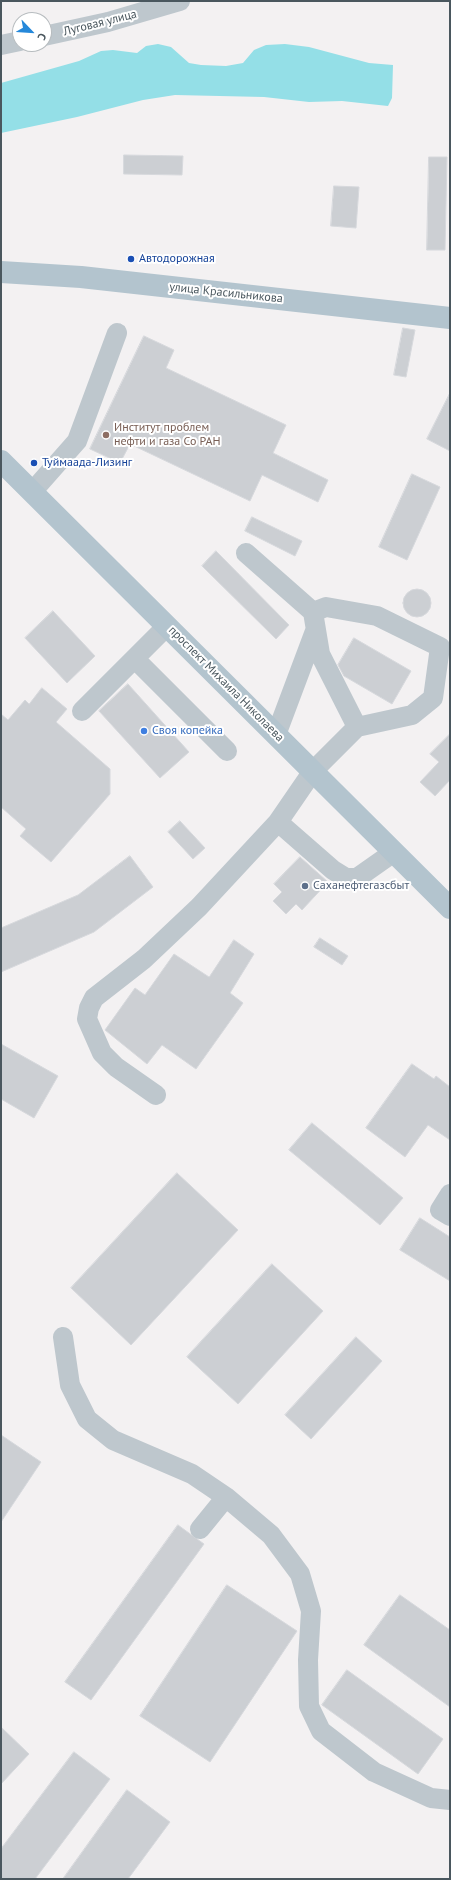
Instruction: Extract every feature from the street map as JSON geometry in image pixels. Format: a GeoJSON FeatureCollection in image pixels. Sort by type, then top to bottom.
{"type":"FeatureCollection","features":[{"type":"Feature","properties":{"kind":"main road","name":"улица Красильникова"},"geometry":{"type":"LineString","coordinates":[[1,272],[81,277],[450,318]]}},
{"type":"Feature","properties":{"kind":"main road","name":"проспект Михаила Николаева"},"geometry":{"type":"LineString","coordinates":[[1,461],[450,908]]}},
{"type":"Feature","properties":{"kind":"street","name":"Луговая улица"},"geometry":{"type":"LineString","coordinates":[[52,34],[108,22],[180,1]]}},
{"type":"Feature","properties":{"kind":"street"},"geometry":{"type":"LineString","coordinates":[[1,45],[12,43]]}},
{"type":"Feature","properties":{"kind":"street"},"geometry":{"type":"LineString","coordinates":[[32,492],[78,441],[117,333]]}},
{"type":"Feature","properties":{"kind":"street"},"geometry":{"type":"LineString","coordinates":[[246,553],[315,621],[322,659],[357,727]]}},
{"type":"Feature","properties":{"kind":"street"},"geometry":{"type":"LineString","coordinates":[[156,1096],[116,1067],[102,1053],[87,1019],[89,1008],[94,998],[144,959],[199,907],[278,822],[313,771],[357,727],[412,715],[433,698],[440,646],[377,616],[326,607],[315,621],[276,734]]}},
{"type":"Feature","properties":{"kind":"street"},"geometry":{"type":"LineString","coordinates":[[82,712],[167,626]]}},
{"type":"Feature","properties":{"kind":"street"},"geometry":{"type":"LineString","coordinates":[[135,659],[227,751]]}},
{"type":"Feature","properties":{"kind":"street"},"geometry":{"type":"LineString","coordinates":[[278,822],[333,870],[346,878],[357,878],[394,852]]}},
{"type":"Feature","properties":{"kind":"street"},"geometry":{"type":"LineString","coordinates":[[450,1194],[440,1210],[450,1216]]}},
{"type":"Feature","properties":{"kind":"street"},"geometry":{"type":"LineString","coordinates":[[62,1337],[70,1386],[86,1419],[113,1440],[192,1474],[226,1497],[271,1535],[300,1574],[311,1611],[308,1660],[309,1706],[321,1731],[374,1772],[431,1798],[450,1800]]}},
{"type":"Feature","properties":{"kind":"street"},"geometry":{"type":"LineString","coordinates":[[200,1529],[226,1497]]}},
{"type":"Feature","properties":{"kind":"water"},"geometry":{"type":"Polygon","coordinates":[[[158,44],[171,47],[189,63],[201,65],[226,66],[243,63],[254,50],[266,45],[285,44],[309,47],[369,63],[393,65],[392,98],[388,106],[342,101],[309,102],[264,97],[175,95],[143,100],[77,117],[1,133],[1,83],[79,61],[101,51],[113,50],[137,53],[146,46],[158,44]]]}},
{"type":"Feature","properties":{"kind":"building"},"geometry":{"type":"Polygon","coordinates":[[[124,155],[183,156],[182,175],[124,174],[124,155]]]}},
{"type":"Feature","properties":{"kind":"building"},"geometry":{"type":"Polygon","coordinates":[[[429,157],[447,157],[445,250],[427,250],[429,157]]]}},
{"type":"Feature","properties":{"kind":"building"},"geometry":{"type":"Polygon","coordinates":[[[334,186],[359,187],[356,228],[331,226],[334,186]]]}},
{"type":"Feature","properties":{"kind":"building"},"geometry":{"type":"Polygon","coordinates":[[[403,328],[415,330],[406,377],[394,375],[403,328]]]}},
{"type":"Feature","properties":{"kind":"building"},"geometry":{"type":"Polygon","coordinates":[[[144,336],[174,350],[166,368],[286,425],[273,453],[328,480],[318,502],[262,475],[250,501],[130,444],[120,463],[90,449],[144,336]]]}},
{"type":"Feature","properties":{"kind":"building"},"geometry":{"type":"Polygon","coordinates":[[[450,393],[450,451],[427,439],[450,393]]]}},
{"type":"Feature","properties":{"kind":"building"},"geometry":{"type":"Polygon","coordinates":[[[412,474],[440,487],[407,560],[379,547],[412,474]]]}},
{"type":"Feature","properties":{"kind":"building"},"geometry":{"type":"Polygon","coordinates":[[[252,517],[302,541],[295,556],[245,531],[252,517]]]}},
{"type":"Feature","properties":{"kind":"building"},"geometry":{"type":"Polygon","coordinates":[[[216,551],[289,625],[276,639],[202,566],[216,551]]]}},
{"type":"Feature","properties":{"kind":"building"},"geometry":{"type":"Polygon","coordinates":[[[417,589],[423,590],[427,593],[430,597],[430,609],[427,613],[423,616],[417,617],[411,616],[407,613],[404,609],[403,603],[404,597],[407,593],[411,590],[417,589]]]}},
{"type":"Feature","properties":{"kind":"building"},"geometry":{"type":"Polygon","coordinates":[[[53,611],[95,656],[67,683],[25,638],[53,611]]]}},
{"type":"Feature","properties":{"kind":"building"},"geometry":{"type":"Polygon","coordinates":[[[354,638],[411,671],[392,704],[344,676],[338,665],[354,638]]]}},
{"type":"Feature","properties":{"kind":"building","name":"Своя копейка"},"geometry":{"type":"Polygon","coordinates":[[[128,684],[189,752],[160,778],[99,711],[128,684]]]}},
{"type":"Feature","properties":{"kind":"building"},"geometry":{"type":"Polygon","coordinates":[[[42,688],[67,709],[56,722],[110,769],[110,794],[51,862],[20,836],[26,829],[1,807],[1,714],[8,720],[25,700],[29,704],[42,688]]]}},
{"type":"Feature","properties":{"kind":"building"},"geometry":{"type":"Polygon","coordinates":[[[450,734],[450,780],[435,796],[420,782],[439,762],[430,754],[450,734]]]}},
{"type":"Feature","properties":{"kind":"building"},"geometry":{"type":"Polygon","coordinates":[[[180,821],[205,848],[193,859],[168,832],[180,821]]]}},
{"type":"Feature","properties":{"kind":"building"},"geometry":{"type":"Polygon","coordinates":[[[130,856],[153,887],[94,932],[1,972],[1,928],[78,895],[130,856]]]}},
{"type":"Feature","properties":{"kind":"building"},"geometry":{"type":"Polygon","coordinates":[[[300,857],[328,882],[302,910],[296,904],[286,914],[273,901],[282,892],[274,884],[300,857]]]}},
{"type":"Feature","properties":{"kind":"building"},"geometry":{"type":"Polygon","coordinates":[[[320,938],[348,956],[342,965],[314,947],[320,938]]]}},
{"type":"Feature","properties":{"kind":"building"},"geometry":{"type":"Polygon","coordinates":[[[234,940],[254,954],[230,993],[243,1003],[196,1069],[162,1045],[147,1064],[105,1030],[135,988],[145,995],[174,954],[209,977],[234,940]]]}},
{"type":"Feature","properties":{"kind":"building"},"geometry":{"type":"Polygon","coordinates":[[[1,1044],[58,1076],[34,1118],[1,1099],[1,1044]]]}},
{"type":"Feature","properties":{"kind":"building"},"geometry":{"type":"Polygon","coordinates":[[[412,1064],[434,1079],[436,1076],[450,1087],[450,1140],[428,1125],[405,1157],[366,1128],[412,1064]]]}},
{"type":"Feature","properties":{"kind":"building"},"geometry":{"type":"Polygon","coordinates":[[[312,1123],[403,1198],[380,1225],[289,1150],[312,1123]]]}},
{"type":"Feature","properties":{"kind":"building"},"geometry":{"type":"Polygon","coordinates":[[[177,1173],[238,1230],[131,1345],[71,1288],[177,1173]]]}},
{"type":"Feature","properties":{"kind":"building"},"geometry":{"type":"Polygon","coordinates":[[[420,1218],[450,1237],[450,1281],[400,1250],[420,1218]]]}},
{"type":"Feature","properties":{"kind":"building"},"geometry":{"type":"Polygon","coordinates":[[[272,1264],[323,1311],[238,1404],[187,1357],[272,1264]]]}},
{"type":"Feature","properties":{"kind":"building"},"geometry":{"type":"Polygon","coordinates":[[[356,1337],[382,1361],[311,1439],[285,1415],[356,1337]]]}},
{"type":"Feature","properties":{"kind":"building"},"geometry":{"type":"Polygon","coordinates":[[[1,1435],[41,1462],[1,1522],[1,1435]]]}},
{"type":"Feature","properties":{"kind":"building"},"geometry":{"type":"Polygon","coordinates":[[[178,1525],[204,1544],[91,1700],[65,1682],[178,1525]]]}},
{"type":"Feature","properties":{"kind":"building"},"geometry":{"type":"Polygon","coordinates":[[[227,1585],[297,1631],[210,1762],[140,1716],[227,1585]]]}},
{"type":"Feature","properties":{"kind":"building"},"geometry":{"type":"Polygon","coordinates":[[[400,1595],[450,1630],[450,1707],[364,1645],[400,1595]]]}},
{"type":"Feature","properties":{"kind":"building"},"geometry":{"type":"Polygon","coordinates":[[[347,1670],[443,1739],[418,1774],[322,1705],[347,1670]]]}},
{"type":"Feature","properties":{"kind":"building"},"geometry":{"type":"Polygon","coordinates":[[[1,1727],[29,1754],[1,1784],[1,1727]]]}},
{"type":"Feature","properties":{"kind":"building"},"geometry":{"type":"Polygon","coordinates":[[[74,1752],[110,1779],[35,1879],[1,1879],[1,1849],[74,1752]]]}},
{"type":"Feature","properties":{"kind":"building"},"geometry":{"type":"Polygon","coordinates":[[[127,1790],[170,1822],[128,1879],[63,1879],[127,1790]]]}},
{"type":"Feature","properties":{"kind":"place","name":"Автодорожная"},"geometry":{"type":"Point","coordinates":[131,259]}},
{"type":"Feature","properties":{"kind":"place","name":"Институт проблем нефти и газа Со РАН"},"geometry":{"type":"Point","coordinates":[106,435]}},
{"type":"Feature","properties":{"kind":"place","name":"Туймаада-Лизинг"},"geometry":{"type":"Point","coordinates":[34,463]}},
{"type":"Feature","properties":{"kind":"place","name":"Своя копейка"},"geometry":{"type":"Point","coordinates":[144,731]}},
{"type":"Feature","properties":{"kind":"place","name":"Саханефтегазсбыт"},"geometry":{"type":"Point","coordinates":[305,886]}}]}
